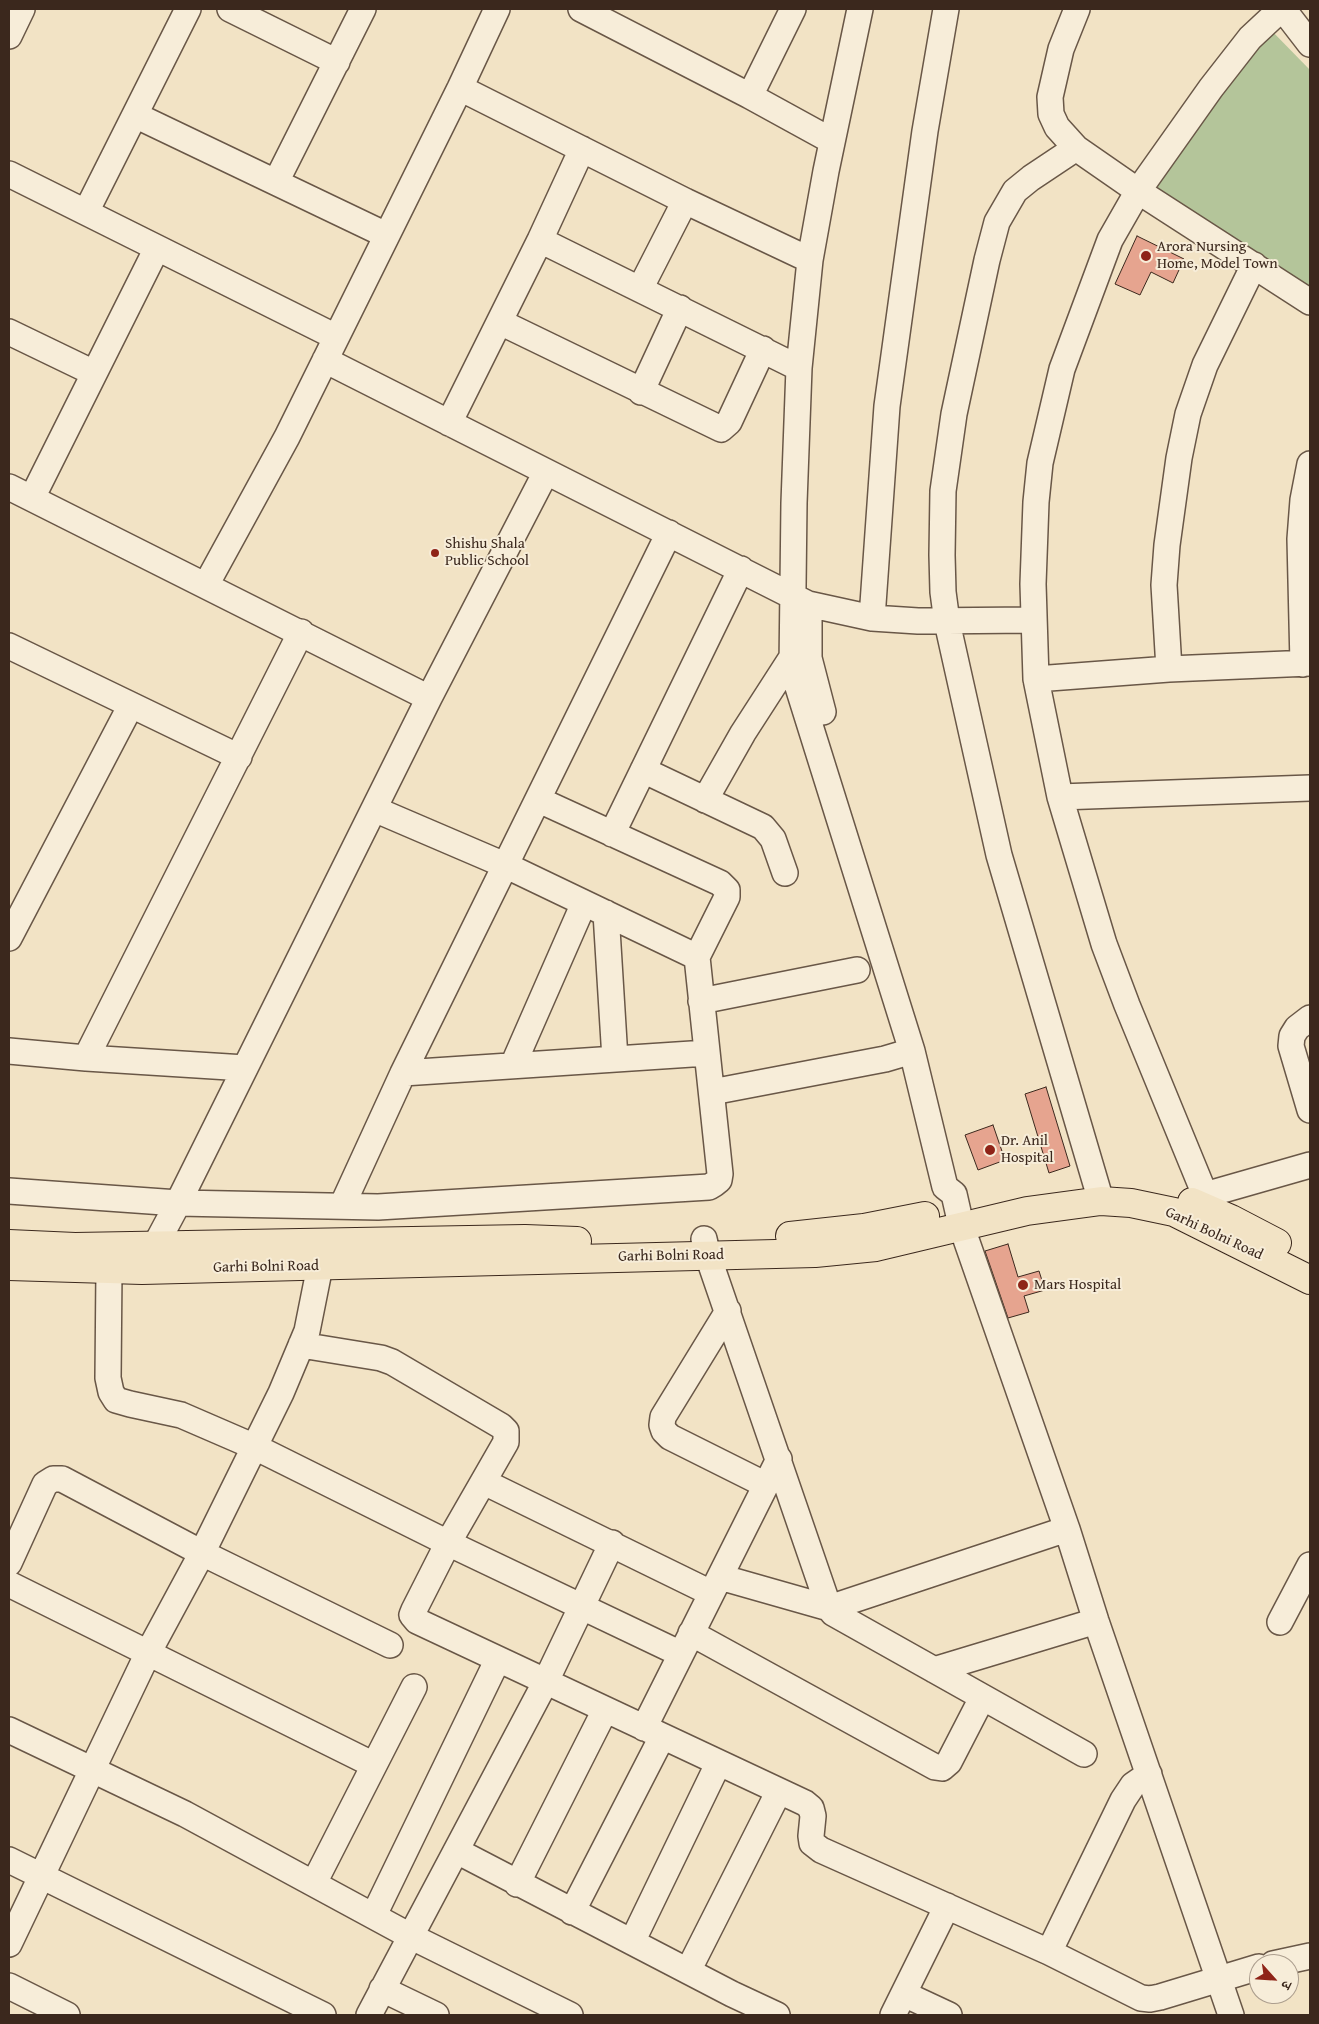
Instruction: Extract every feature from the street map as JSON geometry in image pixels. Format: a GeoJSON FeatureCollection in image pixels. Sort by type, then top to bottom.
{"type":"FeatureCollection","features":[{"type":"Feature","properties":{"kind":"main road","name":"Garhi Bolni Road"},"geometry":{"type":"LineString","coordinates":[[9,1244],[75,1247],[155,1247],[322,1254],[569,1258],[706,1248],[850,1251],[876,1247],[957,1209],[1028,1211],[1099,1194],[1131,1203],[1190,1203],[1231,1219],[1310,1261]]}},
{"type":"Feature","properties":{"kind":"main road","name":"Garhi Bolni Road"},"geometry":{"type":"LineString","coordinates":[[1190,1203],[1310,1280]]}},
{"type":"Feature","properties":{"kind":"main road","name":"Garhi Bolni Road"},"geometry":{"type":"LineString","coordinates":[[9,1266],[142,1270],[322,1254]]}},
{"type":"Feature","properties":{"kind":"street"},"geometry":{"type":"LineString","coordinates":[[9,36],[22,9]]}},
{"type":"Feature","properties":{"kind":"street"},"geometry":{"type":"LineString","coordinates":[[86,212],[188,9]]}},
{"type":"Feature","properties":{"kind":"street"},"geometry":{"type":"LineString","coordinates":[[230,9],[337,62]]}},
{"type":"Feature","properties":{"kind":"street"},"geometry":{"type":"LineString","coordinates":[[276,182],[363,9]]}},
{"type":"Feature","properties":{"kind":"street"},"geometry":{"type":"LineString","coordinates":[[206,586],[286,438],[460,88],[497,9]]}},
{"type":"Feature","properties":{"kind":"street"},"geometry":{"type":"LineString","coordinates":[[581,9],[750,96],[832,142]]}},
{"type":"Feature","properties":{"kind":"street"},"geometry":{"type":"LineString","coordinates":[[750,96],[793,9]]}},
{"type":"Feature","properties":{"kind":"street"},"geometry":{"type":"LineString","coordinates":[[860,9],[810,260],[798,368],[801,601],[809,658],[815,684],[962,1182],[957,1209]]}},
{"type":"Feature","properties":{"kind":"street"},"geometry":{"type":"LineString","coordinates":[[874,9],[843,145],[824,265],[812,372],[801,601],[792,657],[797,684],[912,1051],[945,1187],[957,1209],[1231,2015]]}},
{"type":"Feature","properties":{"kind":"street"},"geometry":{"type":"LineString","coordinates":[[872,618],[887,406],[925,131],[946,9]]}},
{"type":"Feature","properties":{"kind":"street"},"geometry":{"type":"LineString","coordinates":[[1077,9],[1061,49],[1050,96],[1051,114],[1057,127],[1076,148],[1138,191],[1310,302]]}},
{"type":"Feature","properties":{"kind":"street"},"geometry":{"type":"LineString","coordinates":[[1310,44],[1282,9],[1250,38],[1211,88],[1138,191],[1110,240],[1062,369],[1040,463],[1036,502],[1033,584],[1036,679],[1060,797],[1104,944],[1127,1005],[1190,1203],[1310,1165]]}},
{"type":"Feature","properties":{"kind":"street"},"geometry":{"type":"LineString","coordinates":[[460,88],[685,201],[810,260]]}},
{"type":"Feature","properties":{"kind":"street"},"geometry":{"type":"LineString","coordinates":[[135,115],[386,236]]}},
{"type":"Feature","properties":{"kind":"street"},"geometry":{"type":"LineString","coordinates":[[449,423],[540,240],[582,148]]}},
{"type":"Feature","properties":{"kind":"street"},"geometry":{"type":"LineString","coordinates":[[1076,148],[1015,191],[997,222],[954,414],[943,491],[943,592],[947,622],[999,855],[1099,1194]]}},
{"type":"Feature","properties":{"kind":"street"},"geometry":{"type":"LineString","coordinates":[[9,174],[336,337]]}},
{"type":"Feature","properties":{"kind":"street"},"geometry":{"type":"LineString","coordinates":[[640,289],[685,201]]}},
{"type":"Feature","properties":{"kind":"street"},"geometry":{"type":"LineString","coordinates":[[540,240],[798,368]]}},
{"type":"Feature","properties":{"kind":"street"},"geometry":{"type":"LineString","coordinates":[[32,498],[157,248]]}},
{"type":"Feature","properties":{"kind":"street"},"geometry":{"type":"LineString","coordinates":[[1169,670],[1164,585],[1167,545],[1179,458],[1188,414],[1205,365],[1254,265]]}},
{"type":"Feature","properties":{"kind":"street"},"geometry":{"type":"LineString","coordinates":[[641,392],[680,308]]}},
{"type":"Feature","properties":{"kind":"street"},"geometry":{"type":"LineString","coordinates":[[500,322],[641,392],[721,429],[729,422],[763,349]]}},
{"type":"Feature","properties":{"kind":"street"},"geometry":{"type":"LineString","coordinates":[[9,332],[94,373]]}},
{"type":"Feature","properties":{"kind":"street"},"geometry":{"type":"LineString","coordinates":[[325,360],[801,601],[872,618],[947,622],[1034,620]]}},
{"type":"Feature","properties":{"kind":"street"},"geometry":{"type":"LineString","coordinates":[[1036,679],[1169,670],[1306,664],[1300,539],[1303,500],[1310,464]]}},
{"type":"Feature","properties":{"kind":"street"},"geometry":{"type":"LineString","coordinates":[[142,1270],[178,1204],[429,698],[546,472]]}},
{"type":"Feature","properties":{"kind":"street"},"geometry":{"type":"LineString","coordinates":[[9,487],[301,632],[429,698]]}},
{"type":"Feature","properties":{"kind":"street"},"geometry":{"type":"LineString","coordinates":[[342,1206],[403,1073],[507,866],[668,533]]}},
{"type":"Feature","properties":{"kind":"street"},"geometry":{"type":"LineString","coordinates":[[612,834],[741,569]]}},
{"type":"Feature","properties":{"kind":"street"},"geometry":{"type":"LineString","coordinates":[[86,1058],[301,632]]}},
{"type":"Feature","properties":{"kind":"street"},"geometry":{"type":"LineString","coordinates":[[9,646],[239,757]]}},
{"type":"Feature","properties":{"kind":"street"},"geometry":{"type":"LineString","coordinates":[[705,800],[743,733],[792,657]]}},
{"type":"Feature","properties":{"kind":"street"},"geometry":{"type":"LineString","coordinates":[[9,937],[131,705]]}},
{"type":"Feature","properties":{"kind":"street"},"geometry":{"type":"LineString","coordinates":[[643,770],[763,827],[773,839],[785,873]]}},
{"type":"Feature","properties":{"kind":"street"},"geometry":{"type":"LineString","coordinates":[[1060,797],[1310,788]]}},
{"type":"Feature","properties":{"kind":"street"},"geometry":{"type":"LineString","coordinates":[[9,1190],[178,1204],[378,1207],[709,1187],[719,1180],[712,1092],[697,957],[727,897],[727,890],[720,882],[539,800]]}},
{"type":"Feature","properties":{"kind":"street"},"geometry":{"type":"LineString","coordinates":[[374,809],[507,866],[697,957]]}},
{"type":"Feature","properties":{"kind":"street"},"geometry":{"type":"LineString","coordinates":[[595,908],[615,1058]]}},
{"type":"Feature","properties":{"kind":"street"},"geometry":{"type":"LineString","coordinates":[[513,1065],[595,908]]}},
{"type":"Feature","properties":{"kind":"street"},"geometry":{"type":"LineString","coordinates":[[701,1001],[857,970]]}},
{"type":"Feature","properties":{"kind":"street"},"geometry":{"type":"LineString","coordinates":[[1310,1018],[1297,1028],[1292,1036],[1291,1046],[1310,1110]]}},
{"type":"Feature","properties":{"kind":"street"},"geometry":{"type":"LineString","coordinates":[[9,1051],[245,1068]]}},
{"type":"Feature","properties":{"kind":"street"},"geometry":{"type":"LineString","coordinates":[[712,1092],[885,1059],[912,1051]]}},
{"type":"Feature","properties":{"kind":"street"},"geometry":{"type":"LineString","coordinates":[[403,1073],[707,1053]]}},
{"type":"Feature","properties":{"kind":"street"},"geometry":{"type":"LineString","coordinates":[[706,1248],[829,1608],[842,1619],[1084,1754]]}},
{"type":"Feature","properties":{"kind":"street"},"geometry":{"type":"LineString","coordinates":[[9,1944],[148,1653],[202,1553],[281,1393],[307,1331],[322,1254]]}},
{"type":"Feature","properties":{"kind":"street"},"geometry":{"type":"LineString","coordinates":[[109,1270],[108,1378],[111,1392],[116,1400],[180,1414],[255,1446],[448,1543],[581,1606],[686,1644],[935,1767],[942,1768],[949,1762],[982,1698]]}},
{"type":"Feature","properties":{"kind":"street"},"geometry":{"type":"LineString","coordinates":[[728,1311],[663,1417],[662,1425],[664,1431],[670,1437],[766,1485]]}},
{"type":"Feature","properties":{"kind":"street"},"geometry":{"type":"LineString","coordinates":[[301,1345],[381,1358],[392,1362],[501,1426],[506,1431],[506,1442],[448,1543],[412,1615],[417,1621],[718,1764],[805,1803],[811,1808],[813,1816],[810,1836],[812,1843],[816,1847],[1049,1952],[1141,1998],[1160,1997],[1249,1970]]}},
{"type":"Feature","properties":{"kind":"street"},"geometry":{"type":"LineString","coordinates":[[572,1912],[653,1733],[686,1644],[779,1459]]}},
{"type":"Feature","properties":{"kind":"street"},"geometry":{"type":"LineString","coordinates":[[9,1562],[46,1484],[53,1479],[69,1482],[202,1553],[390,1645]]}},
{"type":"Feature","properties":{"kind":"street"},"geometry":{"type":"LineString","coordinates":[[484,1482],[612,1543],[716,1585],[829,1608],[1067,1529]]}},
{"type":"Feature","properties":{"kind":"street"},"geometry":{"type":"LineString","coordinates":[[369,2015],[546,1681],[612,1543]]}},
{"type":"Feature","properties":{"kind":"street"},"geometry":{"type":"LineString","coordinates":[[1280,1622],[1310,1566]]}},
{"type":"Feature","properties":{"kind":"street"},"geometry":{"type":"LineString","coordinates":[[9,1584],[374,1765]]}},
{"type":"Feature","properties":{"kind":"street"},"geometry":{"type":"LineString","coordinates":[[934,1670],[1096,1622]]}},
{"type":"Feature","properties":{"kind":"street"},"geometry":{"type":"LineString","coordinates":[[374,1915],[498,1659]]}},
{"type":"Feature","properties":{"kind":"street"},"geometry":{"type":"LineString","coordinates":[[314,1883],[414,1687]]}},
{"type":"Feature","properties":{"kind":"street"},"geometry":{"type":"LineString","coordinates":[[517,1884],[605,1710]]}},
{"type":"Feature","properties":{"kind":"street"},"geometry":{"type":"LineString","coordinates":[[9,1730],[185,1814],[412,1936],[570,2015]]}},
{"type":"Feature","properties":{"kind":"street"},"geometry":{"type":"LineString","coordinates":[[632,1942],[718,1764]]}},
{"type":"Feature","properties":{"kind":"street"},"geometry":{"type":"LineString","coordinates":[[1049,1952],[1122,1800],[1133,1785],[1149,1774]]}},
{"type":"Feature","properties":{"kind":"street"},"geometry":{"type":"LineString","coordinates":[[688,1971],[779,1791]]}},
{"type":"Feature","properties":{"kind":"street"},"geometry":{"type":"LineString","coordinates":[[457,1851],[517,1884],[777,2015]]}},
{"type":"Feature","properties":{"kind":"street"},"geometry":{"type":"LineString","coordinates":[[9,1860],[323,2015]]}},
{"type":"Feature","properties":{"kind":"street"},"geometry":{"type":"LineString","coordinates":[[947,1906],[898,2005],[949,2015]]}},
{"type":"Feature","properties":{"kind":"street"},"geometry":{"type":"LineString","coordinates":[[9,1986],[68,2015]]}},
{"type":"Feature","properties":{"kind":"street"},"geometry":{"type":"LineString","coordinates":[[382,1989],[436,2015]]}},
{"type":"Feature","properties":{"kind":"green space"},"geometry":{"type":"Polygon","coordinates":[[[1268,27],[1310,70],[1310,295],[1148,194],[1268,27]]]}},
{"type":"Feature","properties":{"kind":"building"},"geometry":{"type":"Polygon","coordinates":[[[1137,236],[1184,259],[1173,283],[1151,272],[1140,295],[1115,284],[1137,236]]]}},
{"type":"Feature","properties":{"kind":"building"},"geometry":{"type":"Polygon","coordinates":[[[1046,1087],[1070,1166],[1049,1173],[1025,1094],[1046,1087]]]}},
{"type":"Feature","properties":{"kind":"building"},"geometry":{"type":"Polygon","coordinates":[[[993,1125],[1005,1160],[978,1170],[965,1135],[993,1125]]]}},
{"type":"Feature","properties":{"kind":"building"},"geometry":{"type":"Polygon","coordinates":[[[1008,1244],[1018,1277],[1039,1271],[1045,1290],[1024,1296],[1029,1312],[1008,1318],[985,1251],[1008,1244]]]}},
{"type":"Feature","properties":{"kind":"place","name":"Arora Nursing Home, Model Town"},"geometry":{"type":"Point","coordinates":[1146,256]}},
{"type":"Feature","properties":{"kind":"place","name":"Shishu Shala Public School"},"geometry":{"type":"Point","coordinates":[435,553]}},
{"type":"Feature","properties":{"kind":"place","name":"Dr. Anil Hospital"},"geometry":{"type":"Point","coordinates":[990,1150]}},
{"type":"Feature","properties":{"kind":"place","name":"Mars Hospital"},"geometry":{"type":"Point","coordinates":[1023,1285]}}]}
